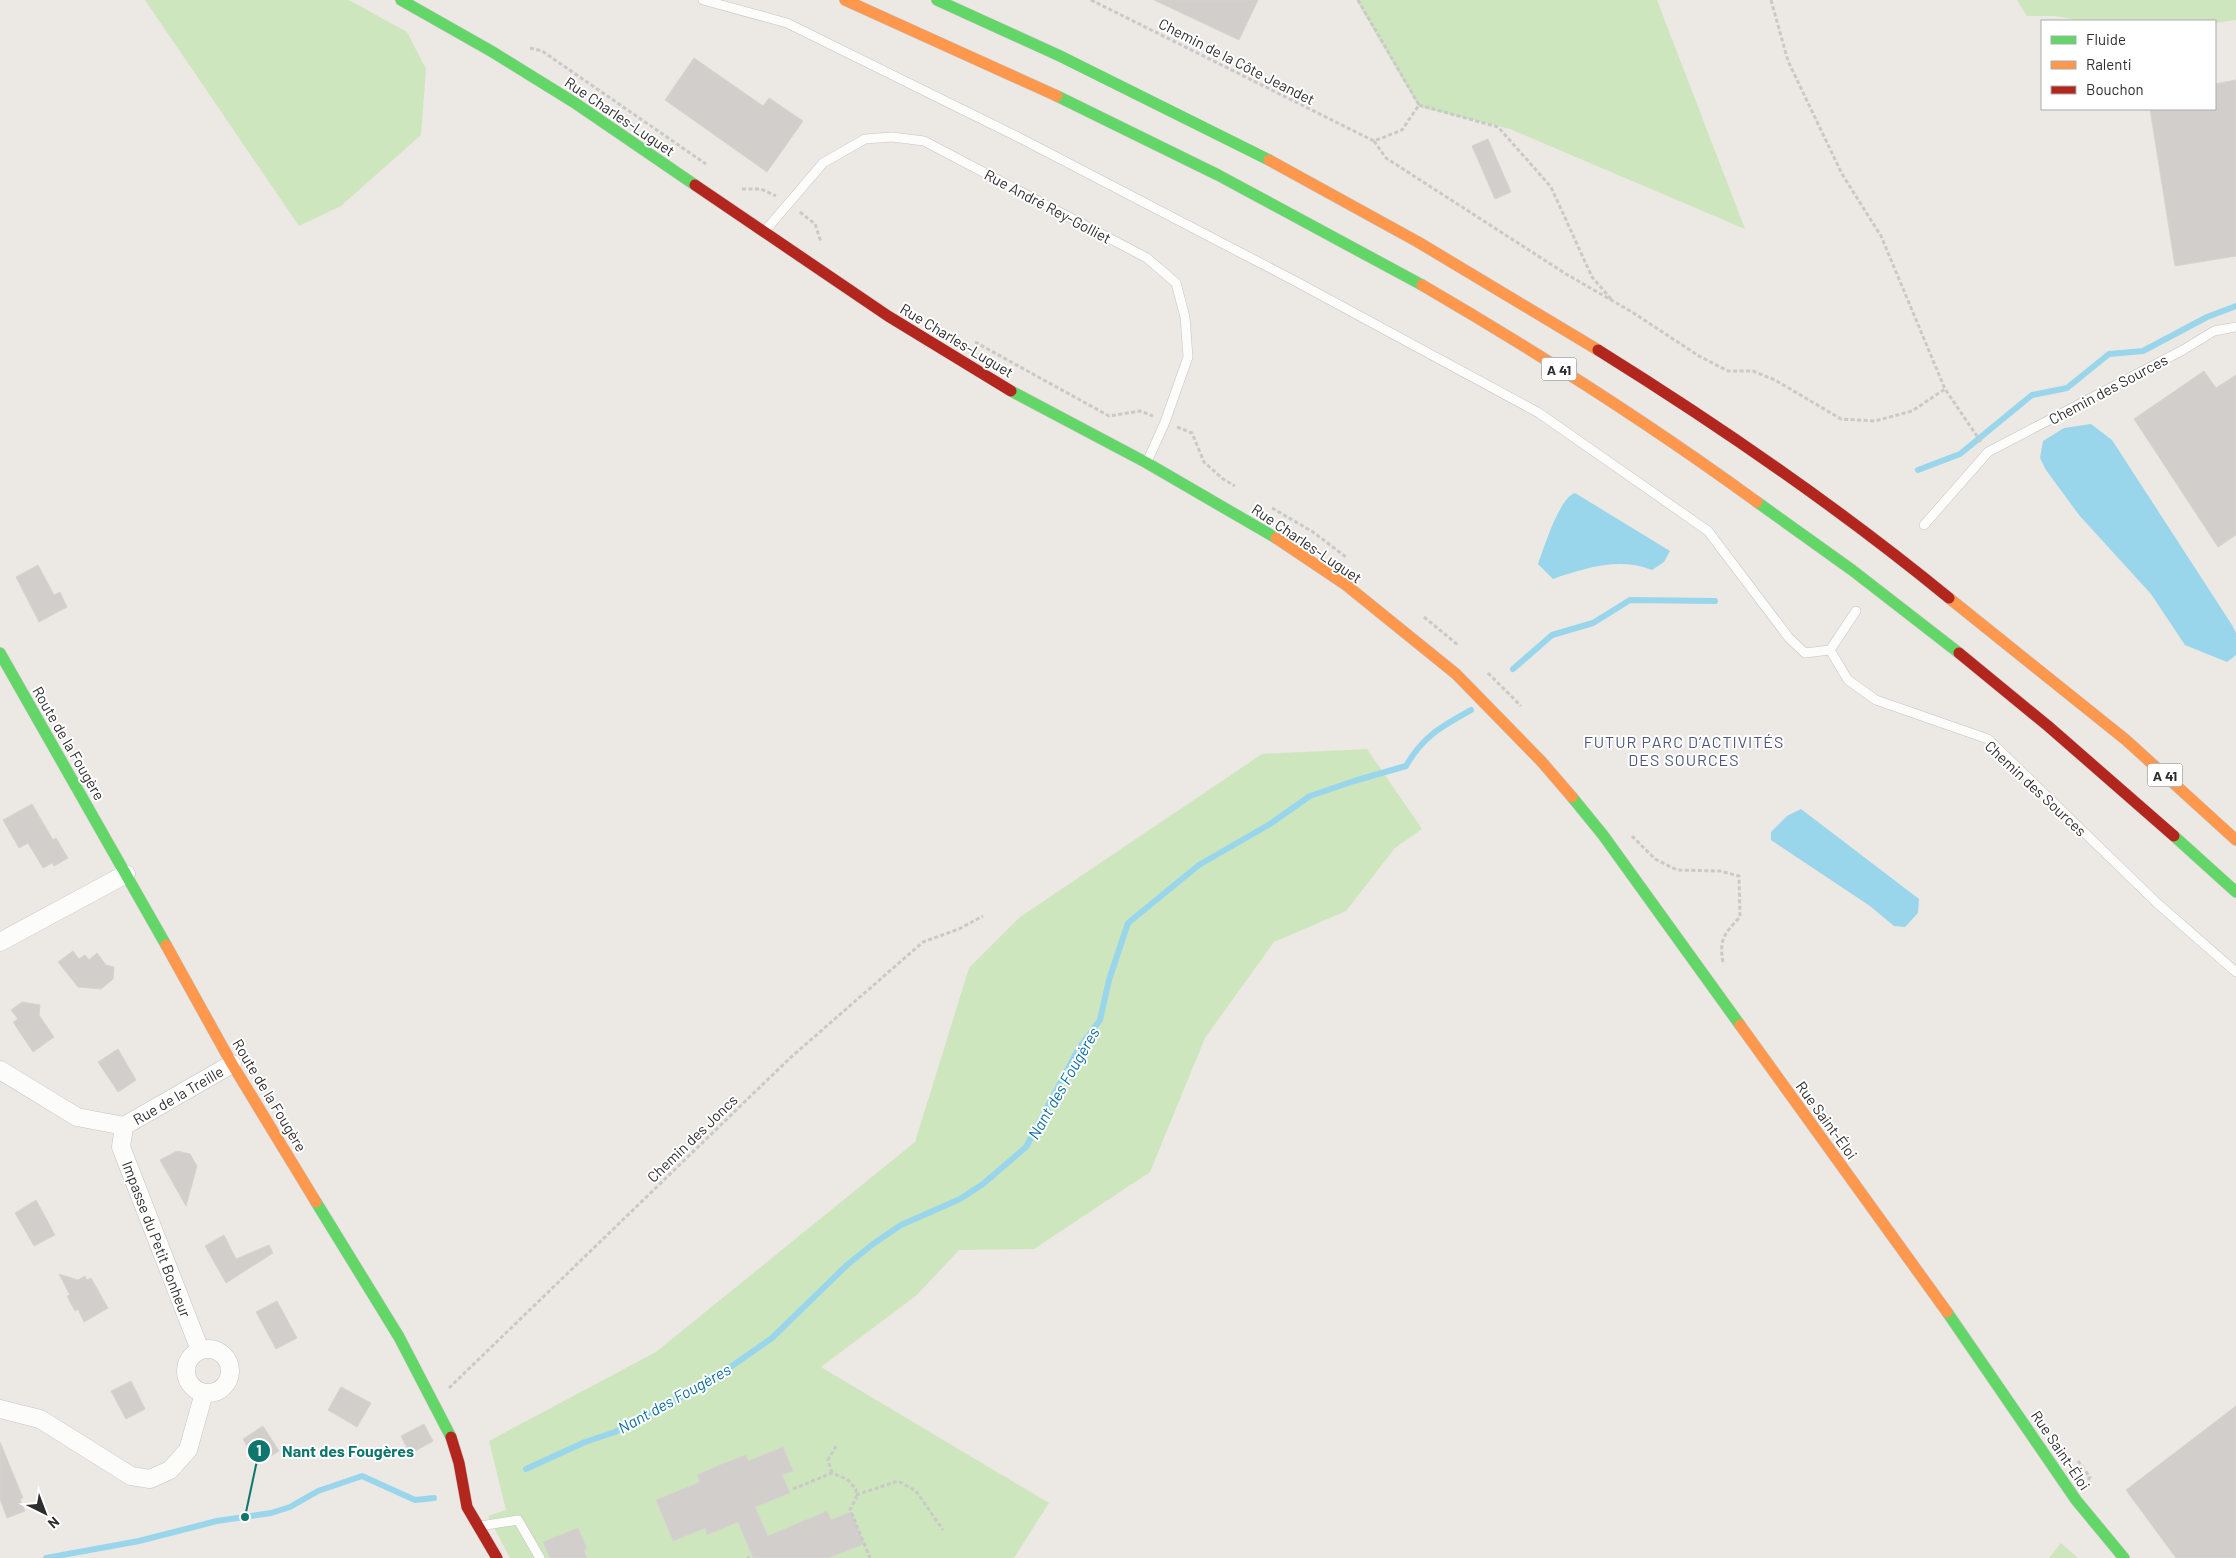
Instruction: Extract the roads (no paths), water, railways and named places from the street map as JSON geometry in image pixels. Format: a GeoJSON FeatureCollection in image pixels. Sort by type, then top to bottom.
{"type":"FeatureCollection","features":[{"type":"Feature","properties":{"kind":"main road","name":"Rue Charles-Luguet"},"geometry":{"type":"LineString","coordinates":[[401,0],[492,51],[574,103],[888,316],[1003,387],[1147,463],[1257,526],[1346,585],[1456,674],[1492,709]]}},
{"type":"Feature","properties":{"kind":"main road","name":"A 41"},"geometry":{"type":"LineString","coordinates":[[845,0],[981,60],[1236,184],[1434,292],[1556,367],[1780,516],[1899,605],[2101,769],[2236,892]]}},
{"type":"Feature","properties":{"kind":"main road","name":"A 41"},"geometry":{"type":"LineString","coordinates":[[937,0],[1140,93],[1245,147],[1443,255],[1553,321],[1674,399],[1866,532],[2124,739],[2236,840]]}},
{"type":"Feature","properties":{"kind":"main road","name":"Route de la Fougère"},"geometry":{"type":"LineString","coordinates":[[0,653],[232,1064],[394,1329],[434,1401],[448,1429],[459,1462],[467,1506],[497,1558]]}},
{"type":"Feature","properties":{"kind":"main road","name":"Rue Saint-Éloi"},"geometry":{"type":"LineString","coordinates":[[1492,709],[1540,761],[1603,835],[1980,1358],[2076,1500],[2124,1558]]}},
{"type":"Feature","properties":{"kind":"main road"},"geometry":{"type":"LineString","coordinates":[[2092,713],[2196,787]]}},
{"type":"Feature","properties":{"kind":"street"},"geometry":{"type":"LineString","coordinates":[[0,942],[126,874]]}},
{"type":"Feature","properties":{"kind":"street","name":"Rue de la Treille"},"geometry":{"type":"LineString","coordinates":[[124,1126],[232,1064]]}},
{"type":"Feature","properties":{"kind":"street"},"geometry":{"type":"LineString","coordinates":[[0,1070],[77,1117],[124,1126]]}},
{"type":"Feature","properties":{"kind":"street","name":"Impasse du Petit Bonheur"},"geometry":{"type":"LineString","coordinates":[[124,1126],[121,1147],[200,1350]]}},
{"type":"Feature","properties":{"kind":"street"},"geometry":{"type":"LineString","coordinates":[[200,1350],[215,1350],[222,1353],[227,1359],[231,1373],[229,1381],[218,1391],[204,1393],[192,1386],[186,1373],[189,1359],[200,1350]]}},
{"type":"Feature","properties":{"kind":"street"},"geometry":{"type":"LineString","coordinates":[[0,1409],[40,1419],[131,1476],[150,1479],[170,1470],[188,1450],[204,1393]]}},
{"type":"Feature","properties":{"kind":"lane"},"geometry":{"type":"LineString","coordinates":[[703,0],[796,27],[1020,138],[1295,281],[1539,414],[1708,531],[1789,638],[1805,653],[1830,650],[1856,611]]}},
{"type":"Feature","properties":{"kind":"lane","name":"Rue André Rey-Golliet"},"geometry":{"type":"LineString","coordinates":[[764,232],[823,163],[865,139],[892,137],[924,141],[1147,258],[1176,283],[1185,317],[1188,357],[1165,422],[1147,463]]}},
{"type":"Feature","properties":{"kind":"lane","name":"Chemin des Sources"},"geometry":{"type":"LineString","coordinates":[[1924,525],[1988,452],[2183,350],[2214,331],[2236,327]]}},
{"type":"Feature","properties":{"kind":"lane","name":"Chemin des Sources"},"geometry":{"type":"LineString","coordinates":[[1830,650],[1848,680],[1876,700],[1988,739],[2157,904],[2236,972]]}},
{"type":"Feature","properties":{"kind":"lane"},"geometry":{"type":"LineString","coordinates":[[479,1526],[518,1520],[540,1558]]}},
{"type":"Feature","properties":{"kind":"water"},"geometry":{"type":"Polygon","coordinates":[[[2091,424],[2112,440],[2232,625],[2236,633],[2236,655],[2227,662],[2185,645],[2151,594],[2079,515],[2046,470],[2040,458],[2043,441],[2064,428],[2091,424]]]}},
{"type":"Feature","properties":{"kind":"water"},"geometry":{"type":"Polygon","coordinates":[[[1575,493],[1670,551],[1664,562],[1652,570],[1640,566],[1615,564],[1577,571],[1553,579],[1538,564],[1558,513],[1563,504],[1575,493]]]}},
{"type":"Feature","properties":{"kind":"water"},"geometry":{"type":"Polygon","coordinates":[[[1801,809],[1919,899],[1918,913],[1905,927],[1894,926],[1870,906],[1771,840],[1771,832],[1787,816],[1801,809]]]}},
{"type":"Feature","properties":{"kind":"waterway","name":"Nant des Fougères"},"geometry":{"type":"LineString","coordinates":[[1918,470],[1960,454],[2032,395],[2067,388],[2109,354],[2143,351],[2207,317],[2236,306]]}},
{"type":"Feature","properties":{"kind":"waterway","name":"Nant des Fougères"},"geometry":{"type":"LineString","coordinates":[[1513,669],[1552,635],[1593,623],[1630,600],[1715,601]]}},
{"type":"Feature","properties":{"kind":"waterway","name":"Nant des Fougères"},"geometry":{"type":"LineString","coordinates":[[526,1469],[585,1442],[615,1432],[709,1382],[772,1338],[847,1265],[873,1244],[901,1225],[960,1199],[983,1184],[1026,1147],[1079,1048],[1100,1020],[1109,980],[1128,923],[1199,865],[1270,824],[1310,796],[1406,766],[1419,747],[1434,733],[1471,710]]}},
{"type":"Feature","properties":{"kind":"waterway","name":"Nant des Fougères"},"geometry":{"type":"LineString","coordinates":[[46,1558],[139,1541],[217,1521],[271,1513],[290,1507],[318,1491],[362,1476],[415,1500],[434,1498]]}},
{"type":"Feature","properties":{"kind":"place","name":"Nant des Fougères"},"geometry":{"type":"Point","coordinates":[245,1517]}},
{"type":"Feature","properties":{"kind":"district","name":"FUTUR PARC D’ACTIVITÉS DES SOURCES"},"geometry":{"type":"Point","coordinates":[1684,750]}}]}
